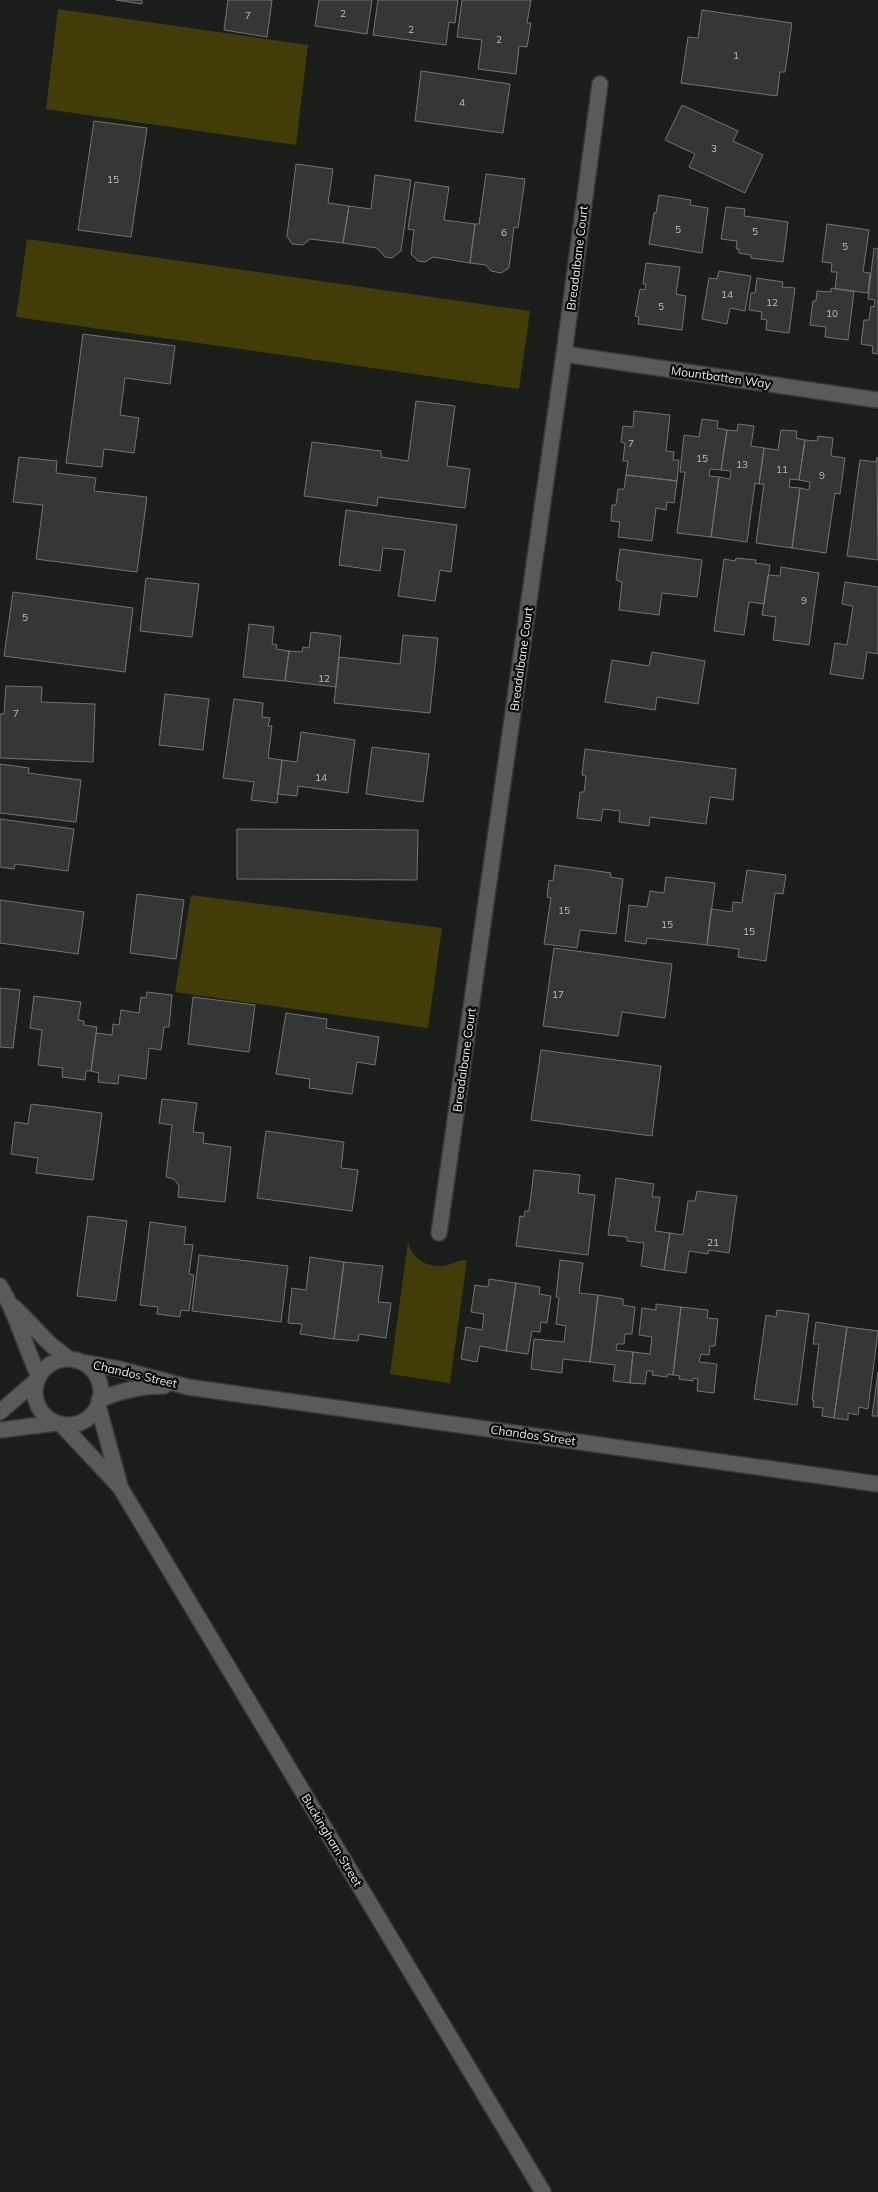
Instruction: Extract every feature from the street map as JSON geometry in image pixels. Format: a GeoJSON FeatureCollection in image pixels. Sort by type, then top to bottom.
{"type":"FeatureCollection","features":[{"type":"Feature","properties":{"kind":"street","name":"Breadalbane Court"},"geometry":{"type":"LineString","coordinates":[[439,1234],[564,354],[600,84]]}},
{"type":"Feature","properties":{"kind":"street","name":"Mountbatten Way"},"geometry":{"type":"LineString","coordinates":[[564,354],[878,400]]}},
{"type":"Feature","properties":{"kind":"street"},"geometry":{"type":"LineString","coordinates":[[0,1286],[10,1302],[51,1345],[75,1361],[89,1367],[99,1382],[101,1391],[99,1403],[94,1413],[79,1423],[0,1430]]}},
{"type":"Feature","properties":{"kind":"street"},"geometry":{"type":"LineString","coordinates":[[10,1302],[38,1378],[35,1397],[38,1406],[49,1419],[59,1424]]}},
{"type":"Feature","properties":{"kind":"street"},"geometry":{"type":"LineString","coordinates":[[0,1412],[51,1364],[75,1361]]}},
{"type":"Feature","properties":{"kind":"street","name":"Chandos Street"},"geometry":{"type":"LineString","coordinates":[[75,1361],[119,1369],[188,1387],[878,1484]]}},
{"type":"Feature","properties":{"kind":"street","name":"Chandos Street"},"geometry":{"type":"LineString","coordinates":[[99,1403],[121,1391],[145,1386],[188,1387]]}},
{"type":"Feature","properties":{"kind":"street","name":"Buckingham Street"},"geometry":{"type":"LineString","coordinates":[[99,1403],[120,1487]]}},
{"type":"Feature","properties":{"kind":"street","name":"Buckingham Street"},"geometry":{"type":"LineString","coordinates":[[59,1424],[120,1487],[543,2192]]}},
{"type":"Feature","properties":{"kind":"shaded area"},"geometry":{"type":"Polygon","coordinates":[[[58,9],[308,45],[296,145],[46,109],[58,9]]]}},
{"type":"Feature","properties":{"kind":"shaded area"},"geometry":{"type":"Polygon","coordinates":[[[27,239],[530,311],[519,389],[16,317],[27,239]]]}},
{"type":"Feature","properties":{"kind":"shaded area"},"geometry":{"type":"Polygon","coordinates":[[[191,895],[442,928],[428,1028],[175,992],[191,895]]]}},
{"type":"Feature","properties":{"kind":"shaded area"},"geometry":{"type":"Polygon","coordinates":[[[408,1242],[414,1254],[422,1262],[434,1266],[448,1265],[467,1260],[450,1383],[390,1374],[408,1242]]]}},
{"type":"Feature","properties":{"kind":"building"},"geometry":{"type":"Polygon","coordinates":[[[116,0],[142,0],[142,4],[116,0]]]}},
{"type":"Feature","properties":{"kind":"building"},"geometry":{"type":"Polygon","coordinates":[[[228,0],[272,0],[267,37],[224,30],[228,0]]]}},
{"type":"Feature","properties":{"kind":"building"},"geometry":{"type":"Polygon","coordinates":[[[319,0],[372,0],[367,34],[315,26],[319,0]]]}},
{"type":"Feature","properties":{"kind":"building"},"geometry":{"type":"Polygon","coordinates":[[[378,0],[458,0],[455,23],[449,22],[446,45],[373,35],[378,0]]]}},
{"type":"Feature","properties":{"kind":"building"},"geometry":{"type":"Polygon","coordinates":[[[462,0],[531,0],[527,23],[531,23],[527,47],[519,46],[516,74],[478,69],[482,40],[457,37],[462,0]]]}},
{"type":"Feature","properties":{"kind":"building"},"geometry":{"type":"Polygon","coordinates":[[[702,10],[792,23],[785,72],[780,72],[777,96],[681,83],[688,37],[698,38],[702,10]]]}},
{"type":"Feature","properties":{"kind":"building"},"geometry":{"type":"Polygon","coordinates":[[[421,71],[510,84],[503,133],[415,121],[421,71]]]}},
{"type":"Feature","properties":{"kind":"building"},"geometry":{"type":"Polygon","coordinates":[[[682,105],[738,131],[733,141],[763,155],[745,193],[689,167],[695,154],[665,140],[682,105]]]}},
{"type":"Feature","properties":{"kind":"building"},"geometry":{"type":"Polygon","coordinates":[[[94,121],[147,128],[131,237],[78,230],[94,121]]]}},
{"type":"Feature","properties":{"kind":"building"},"geometry":{"type":"Polygon","coordinates":[[[296,164],[333,169],[328,203],[349,206],[343,243],[310,239],[303,245],[292,244],[287,236],[296,164]]]}},
{"type":"Feature","properties":{"kind":"building"},"geometry":{"type":"Polygon","coordinates":[[[486,174],[525,179],[518,228],[514,227],[509,268],[501,273],[491,271],[486,265],[470,263],[475,224],[479,224],[486,174]]]}},
{"type":"Feature","properties":{"kind":"building"},"geometry":{"type":"Polygon","coordinates":[[[375,175],[411,180],[401,251],[392,258],[385,257],[377,248],[343,243],[349,206],[371,209],[375,175]]]}},
{"type":"Feature","properties":{"kind":"building"},"geometry":{"type":"Polygon","coordinates":[[[415,182],[449,187],[444,220],[475,224],[470,263],[433,257],[425,262],[418,261],[411,254],[414,230],[408,229],[415,182]]]}},
{"type":"Feature","properties":{"kind":"building"},"geometry":{"type":"Polygon","coordinates":[[[659,195],[691,200],[690,205],[708,208],[702,253],[649,244],[659,195]]]}},
{"type":"Feature","properties":{"kind":"building"},"geometry":{"type":"Polygon","coordinates":[[[726,207],[745,209],[744,216],[788,222],[783,262],[751,258],[751,255],[739,253],[739,249],[736,249],[737,241],[721,239],[726,207]]]}},
{"type":"Feature","properties":{"kind":"building"},"geometry":{"type":"Polygon","coordinates":[[[827,224],[869,230],[863,272],[870,273],[868,293],[835,289],[837,272],[831,272],[832,263],[822,262],[827,224]]]}},
{"type":"Feature","properties":{"kind":"building"},"geometry":{"type":"Polygon","coordinates":[[[874,248],[878,249],[878,354],[872,353],[873,346],[861,344],[864,320],[869,320],[871,306],[874,307],[875,300],[868,299],[874,248]]]}},
{"type":"Feature","properties":{"kind":"building"},"geometry":{"type":"Polygon","coordinates":[[[646,263],[680,267],[676,294],[686,296],[682,330],[638,324],[639,317],[635,316],[640,289],[645,290],[646,284],[643,284],[646,263]]]}},
{"type":"Feature","properties":{"kind":"building"},"geometry":{"type":"Polygon","coordinates":[[[719,271],[751,276],[745,311],[730,308],[727,324],[702,319],[709,278],[717,279],[719,271]]]}},
{"type":"Feature","properties":{"kind":"building"},"geometry":{"type":"Polygon","coordinates":[[[757,278],[783,282],[782,287],[795,288],[789,333],[766,330],[767,320],[761,319],[762,312],[749,310],[751,293],[755,293],[757,278]]]}},
{"type":"Feature","properties":{"kind":"building"},"geometry":{"type":"Polygon","coordinates":[[[831,288],[854,291],[848,340],[825,337],[826,327],[810,325],[813,301],[816,301],[817,291],[831,292],[831,288]]]}},
{"type":"Feature","properties":{"kind":"building"},"geometry":{"type":"Polygon","coordinates":[[[83,334],[175,346],[170,384],[125,378],[120,415],[139,418],[134,453],[104,449],[102,467],[66,463],[83,334]]]}},
{"type":"Feature","properties":{"kind":"building"},"geometry":{"type":"Polygon","coordinates":[[[416,401],[455,406],[447,466],[470,469],[465,508],[378,497],[377,506],[304,496],[312,442],[381,451],[381,457],[408,461],[416,401]]]}},
{"type":"Feature","properties":{"kind":"building"},"geometry":{"type":"Polygon","coordinates":[[[634,411],[670,415],[666,451],[674,452],[673,460],[679,460],[677,481],[626,475],[628,461],[623,461],[625,443],[621,442],[623,426],[633,427],[634,411]]]}},
{"type":"Feature","properties":{"kind":"building"},"geometry":{"type":"Polygon","coordinates":[[[702,419],[718,421],[717,428],[727,430],[721,470],[710,469],[709,476],[719,477],[711,537],[677,533],[685,472],[680,472],[684,435],[699,437],[702,419]]]}},
{"type":"Feature","properties":{"kind":"building"},"geometry":{"type":"Polygon","coordinates":[[[738,424],[754,426],[751,446],[764,448],[759,484],[755,483],[747,542],[711,537],[719,477],[730,479],[731,471],[721,470],[727,430],[737,431],[738,424]]]}},
{"type":"Feature","properties":{"kind":"building"},"geometry":{"type":"Polygon","coordinates":[[[781,430],[797,431],[796,438],[805,440],[799,480],[790,479],[789,487],[800,488],[792,548],[756,543],[764,484],[759,484],[764,448],[778,450],[781,430]]]}},
{"type":"Feature","properties":{"kind":"building"},"geometry":{"type":"Polygon","coordinates":[[[818,436],[833,438],[831,456],[845,458],[840,494],[835,493],[826,553],[792,548],[800,488],[809,490],[810,482],[799,480],[805,440],[817,441],[818,436]]]}},
{"type":"Feature","properties":{"kind":"building"},"geometry":{"type":"Polygon","coordinates":[[[19,457],[57,461],[56,473],[96,478],[94,491],[147,497],[137,572],[36,559],[43,505],[13,502],[19,457]]]}},
{"type":"Feature","properties":{"kind":"building"},"geometry":{"type":"Polygon","coordinates":[[[877,457],[878,560],[847,556],[860,460],[876,462],[877,457]]]}},
{"type":"Feature","properties":{"kind":"building"},"geometry":{"type":"Polygon","coordinates":[[[626,475],[677,481],[674,503],[667,502],[666,510],[656,508],[652,541],[618,537],[620,522],[611,521],[612,505],[616,505],[618,489],[624,489],[626,475]]]}},
{"type":"Feature","properties":{"kind":"building"},"geometry":{"type":"Polygon","coordinates":[[[346,510],[457,525],[451,572],[440,570],[435,601],[398,596],[405,550],[383,548],[380,571],[339,565],[346,510]]]}},
{"type":"Feature","properties":{"kind":"building"},"geometry":{"type":"Polygon","coordinates":[[[620,549],[702,560],[697,597],[662,593],[659,615],[619,610],[622,582],[616,580],[620,549]]]}},
{"type":"Feature","properties":{"kind":"building"},"geometry":{"type":"Polygon","coordinates":[[[736,558],[756,560],[755,563],[770,565],[764,604],[749,602],[744,635],[714,631],[724,559],[735,561],[736,558]]]}},
{"type":"Feature","properties":{"kind":"building"},"geometry":{"type":"Polygon","coordinates":[[[781,567],[819,573],[809,645],[773,640],[776,617],[762,615],[768,575],[780,576],[781,567]]]}},
{"type":"Feature","properties":{"kind":"building"},"geometry":{"type":"Polygon","coordinates":[[[146,578],[199,584],[192,637],[140,631],[146,578]]]}},
{"type":"Feature","properties":{"kind":"building"},"geometry":{"type":"Polygon","coordinates":[[[845,582],[878,587],[878,654],[867,652],[863,679],[830,674],[835,643],[847,645],[853,606],[842,604],[845,582]]]}},
{"type":"Feature","properties":{"kind":"building"},"geometry":{"type":"Polygon","coordinates":[[[13,592],[133,608],[125,672],[4,656],[13,592]]]}},
{"type":"Feature","properties":{"kind":"building"},"geometry":{"type":"Polygon","coordinates":[[[249,624],[274,627],[272,644],[277,645],[276,649],[289,651],[285,681],[243,677],[249,624]]]}},
{"type":"Feature","properties":{"kind":"building"},"geometry":{"type":"Polygon","coordinates":[[[311,632],[341,636],[336,687],[285,681],[289,651],[302,652],[303,647],[309,648],[311,632]]]}},
{"type":"Feature","properties":{"kind":"building"},"geometry":{"type":"Polygon","coordinates":[[[403,635],[438,638],[430,713],[334,703],[339,657],[400,664],[403,635]]]}},
{"type":"Feature","properties":{"kind":"building"},"geometry":{"type":"Polygon","coordinates":[[[652,652],[705,661],[698,704],[657,697],[655,710],[605,702],[612,660],[649,666],[652,652]]]}},
{"type":"Feature","properties":{"kind":"building"},"geometry":{"type":"Polygon","coordinates":[[[6,686],[42,687],[41,702],[95,704],[93,762],[0,758],[0,714],[4,714],[6,686]]]}},
{"type":"Feature","properties":{"kind":"building"},"geometry":{"type":"Polygon","coordinates":[[[165,694],[209,699],[203,750],[159,745],[165,694]]]}},
{"type":"Feature","properties":{"kind":"building"},"geometry":{"type":"Polygon","coordinates":[[[234,699],[263,703],[262,717],[270,718],[268,726],[272,726],[268,758],[282,760],[277,803],[251,800],[254,782],[223,778],[234,699]]]}},
{"type":"Feature","properties":{"kind":"building"},"geometry":{"type":"Polygon","coordinates":[[[301,732],[355,740],[348,793],[298,786],[297,796],[278,794],[282,760],[297,762],[301,732]]]}},
{"type":"Feature","properties":{"kind":"building"},"geometry":{"type":"Polygon","coordinates":[[[372,747],[429,754],[423,802],[366,794],[372,747]]]}},
{"type":"Feature","properties":{"kind":"building"},"geometry":{"type":"Polygon","coordinates":[[[585,749],[736,769],[733,800],[710,797],[706,824],[650,817],[649,826],[619,822],[620,811],[603,809],[601,821],[577,818],[580,792],[584,792],[586,776],[582,775],[585,749]]]}},
{"type":"Feature","properties":{"kind":"building"},"geometry":{"type":"Polygon","coordinates":[[[0,764],[29,768],[28,773],[81,780],[76,822],[0,813],[0,764]]]}},
{"type":"Feature","properties":{"kind":"building"},"geometry":{"type":"Polygon","coordinates":[[[0,819],[74,829],[68,871],[15,864],[14,869],[0,867],[0,819]]]}},
{"type":"Feature","properties":{"kind":"building"},"geometry":{"type":"Polygon","coordinates":[[[237,829],[418,830],[417,880],[237,879],[237,829]]]}},
{"type":"Feature","properties":{"kind":"building"},"geometry":{"type":"Polygon","coordinates":[[[555,865],[611,873],[610,877],[623,879],[616,934],[580,930],[577,948],[544,944],[551,898],[547,897],[549,880],[553,881],[555,865]]]}},
{"type":"Feature","properties":{"kind":"building"},"geometry":{"type":"Polygon","coordinates":[[[747,870],[786,875],[783,894],[775,893],[766,961],[738,957],[739,949],[707,945],[711,909],[732,912],[733,902],[742,903],[747,870]]]}},
{"type":"Feature","properties":{"kind":"building"},"geometry":{"type":"Polygon","coordinates":[[[666,877],[715,883],[707,945],[647,938],[646,944],[625,941],[629,905],[647,907],[650,891],[664,893],[666,877]]]}},
{"type":"Feature","properties":{"kind":"building"},"geometry":{"type":"Polygon","coordinates":[[[137,894],[184,900],[176,959],[130,953],[137,894]]]}},
{"type":"Feature","properties":{"kind":"building"},"geometry":{"type":"Polygon","coordinates":[[[0,900],[84,912],[78,954],[0,943],[0,900]]]}},
{"type":"Feature","properties":{"kind":"building"},"geometry":{"type":"Polygon","coordinates":[[[554,948],[672,964],[665,1018],[622,1012],[618,1036],[543,1026],[554,948]]]}},
{"type":"Feature","properties":{"kind":"building"},"geometry":{"type":"Polygon","coordinates":[[[0,988],[20,990],[13,1048],[0,1047],[0,988]]]}},
{"type":"Feature","properties":{"kind":"building"},"geometry":{"type":"Polygon","coordinates":[[[147,992],[172,995],[169,1027],[164,1027],[161,1050],[149,1048],[146,1079],[119,1075],[118,1084],[98,1082],[99,1073],[91,1071],[96,1033],[112,1035],[113,1024],[119,1025],[121,1010],[139,1013],[141,997],[146,998],[147,992]]]}},
{"type":"Feature","properties":{"kind":"building"},"geometry":{"type":"Polygon","coordinates":[[[34,996],[81,1002],[78,1020],[84,1021],[84,1025],[97,1027],[91,1071],[86,1071],[85,1080],[62,1077],[63,1068],[38,1065],[42,1030],[30,1028],[34,996]]]}},
{"type":"Feature","properties":{"kind":"building"},"geometry":{"type":"Polygon","coordinates":[[[193,997],[255,1005],[249,1052],[188,1044],[193,997]]]}},
{"type":"Feature","properties":{"kind":"building"},"geometry":{"type":"Polygon","coordinates":[[[286,1013],[327,1019],[326,1028],[379,1037],[375,1065],[357,1062],[352,1094],[309,1088],[310,1079],[276,1074],[286,1013]]]}},
{"type":"Feature","properties":{"kind":"building"},"geometry":{"type":"Polygon","coordinates":[[[541,1050],[661,1066],[652,1136],[531,1120],[541,1050]]]}},
{"type":"Feature","properties":{"kind":"building"},"geometry":{"type":"Polygon","coordinates":[[[162,1099],[197,1103],[193,1132],[204,1133],[203,1143],[231,1147],[225,1202],[178,1197],[179,1186],[174,1179],[166,1177],[172,1125],[159,1123],[162,1099]]]}},
{"type":"Feature","properties":{"kind":"building"},"geometry":{"type":"Polygon","coordinates":[[[31,1104],[102,1113],[93,1180],[36,1173],[38,1158],[11,1154],[15,1122],[28,1124],[31,1104]]]}},
{"type":"Feature","properties":{"kind":"building"},"geometry":{"type":"Polygon","coordinates":[[[266,1131],[344,1142],[341,1168],[358,1170],[352,1211],[257,1198],[266,1131]]]}},
{"type":"Feature","properties":{"kind":"building"},"geometry":{"type":"Polygon","coordinates":[[[534,1170],[580,1175],[578,1193],[595,1195],[588,1255],[516,1246],[520,1216],[524,1217],[525,1211],[529,1211],[534,1170]]]}},
{"type":"Feature","properties":{"kind":"building"},"geometry":{"type":"Polygon","coordinates":[[[616,1178],[654,1184],[652,1197],[660,1197],[655,1231],[670,1233],[664,1270],[641,1266],[644,1243],[627,1241],[627,1237],[608,1235],[616,1178]]]}},
{"type":"Feature","properties":{"kind":"building"},"geometry":{"type":"Polygon","coordinates":[[[697,1191],[737,1196],[729,1253],[709,1250],[708,1254],[689,1251],[686,1273],[664,1270],[670,1233],[683,1235],[688,1201],[695,1201],[697,1191]]]}},
{"type":"Feature","properties":{"kind":"building"},"geometry":{"type":"Polygon","coordinates":[[[88,1216],[127,1221],[116,1301],[77,1296],[88,1216]]]}},
{"type":"Feature","properties":{"kind":"building"},"geometry":{"type":"Polygon","coordinates":[[[150,1222],[186,1227],[184,1244],[193,1245],[189,1274],[194,1275],[189,1311],[181,1310],[180,1317],[157,1314],[158,1307],[140,1305],[150,1222]]]}},
{"type":"Feature","properties":{"kind":"building"},"geometry":{"type":"Polygon","coordinates":[[[199,1255],[288,1266],[281,1322],[192,1311],[199,1255]]]}},
{"type":"Feature","properties":{"kind":"building"},"geometry":{"type":"Polygon","coordinates":[[[310,1257],[344,1262],[334,1339],[300,1334],[302,1324],[288,1323],[292,1288],[306,1290],[310,1257]]]}},
{"type":"Feature","properties":{"kind":"building"},"geometry":{"type":"Polygon","coordinates":[[[560,1260],[583,1263],[579,1293],[598,1295],[590,1362],[563,1359],[562,1373],[531,1369],[534,1339],[564,1342],[566,1326],[556,1324],[559,1298],[556,1297],[560,1260]]]}},
{"type":"Feature","properties":{"kind":"building"},"geometry":{"type":"Polygon","coordinates":[[[344,1262],[383,1266],[378,1302],[391,1303],[386,1338],[359,1334],[358,1341],[334,1339],[344,1262]]]}},
{"type":"Feature","properties":{"kind":"building"},"geometry":{"type":"Polygon","coordinates":[[[489,1279],[516,1283],[506,1351],[480,1346],[477,1362],[461,1359],[466,1327],[482,1330],[484,1314],[471,1312],[475,1285],[488,1287],[489,1279]]]}},
{"type":"Feature","properties":{"kind":"building"},"geometry":{"type":"Polygon","coordinates":[[[516,1283],[540,1287],[539,1294],[551,1296],[547,1323],[541,1322],[540,1332],[532,1331],[528,1354],[506,1351],[516,1283]]]}},
{"type":"Feature","properties":{"kind":"building"},"geometry":{"type":"Polygon","coordinates":[[[598,1295],[623,1299],[623,1305],[635,1307],[632,1334],[625,1334],[624,1344],[617,1344],[616,1350],[633,1352],[630,1383],[613,1381],[615,1365],[590,1362],[598,1295]]]}},
{"type":"Feature","properties":{"kind":"building"},"geometry":{"type":"Polygon","coordinates":[[[656,1304],[681,1307],[673,1375],[668,1374],[667,1377],[652,1375],[653,1371],[647,1371],[645,1384],[630,1383],[633,1352],[650,1354],[652,1337],[639,1335],[642,1308],[656,1310],[656,1304]]]}},
{"type":"Feature","properties":{"kind":"building"},"geometry":{"type":"Polygon","coordinates":[[[681,1307],[708,1310],[707,1318],[718,1319],[715,1346],[710,1346],[709,1355],[701,1354],[699,1362],[717,1364],[714,1393],[697,1391],[698,1379],[693,1378],[693,1381],[679,1379],[680,1376],[673,1375],[681,1307]]]}},
{"type":"Feature","properties":{"kind":"building"},"geometry":{"type":"Polygon","coordinates":[[[777,1310],[809,1314],[797,1405],[754,1399],[766,1315],[776,1317],[777,1310]]]}},
{"type":"Feature","properties":{"kind":"building"},"geometry":{"type":"Polygon","coordinates":[[[816,1322],[847,1327],[834,1418],[822,1416],[823,1408],[813,1407],[814,1401],[812,1400],[819,1344],[813,1344],[816,1322]]]}},
{"type":"Feature","properties":{"kind":"building"},"geometry":{"type":"Polygon","coordinates":[[[847,1327],[878,1331],[868,1409],[859,1407],[858,1415],[848,1413],[848,1420],[834,1418],[847,1327]]]}},
{"type":"Feature","properties":{"kind":"building"},"geometry":{"type":"Polygon","coordinates":[[[878,1372],[878,1416],[872,1416],[878,1372]]]}}]}
